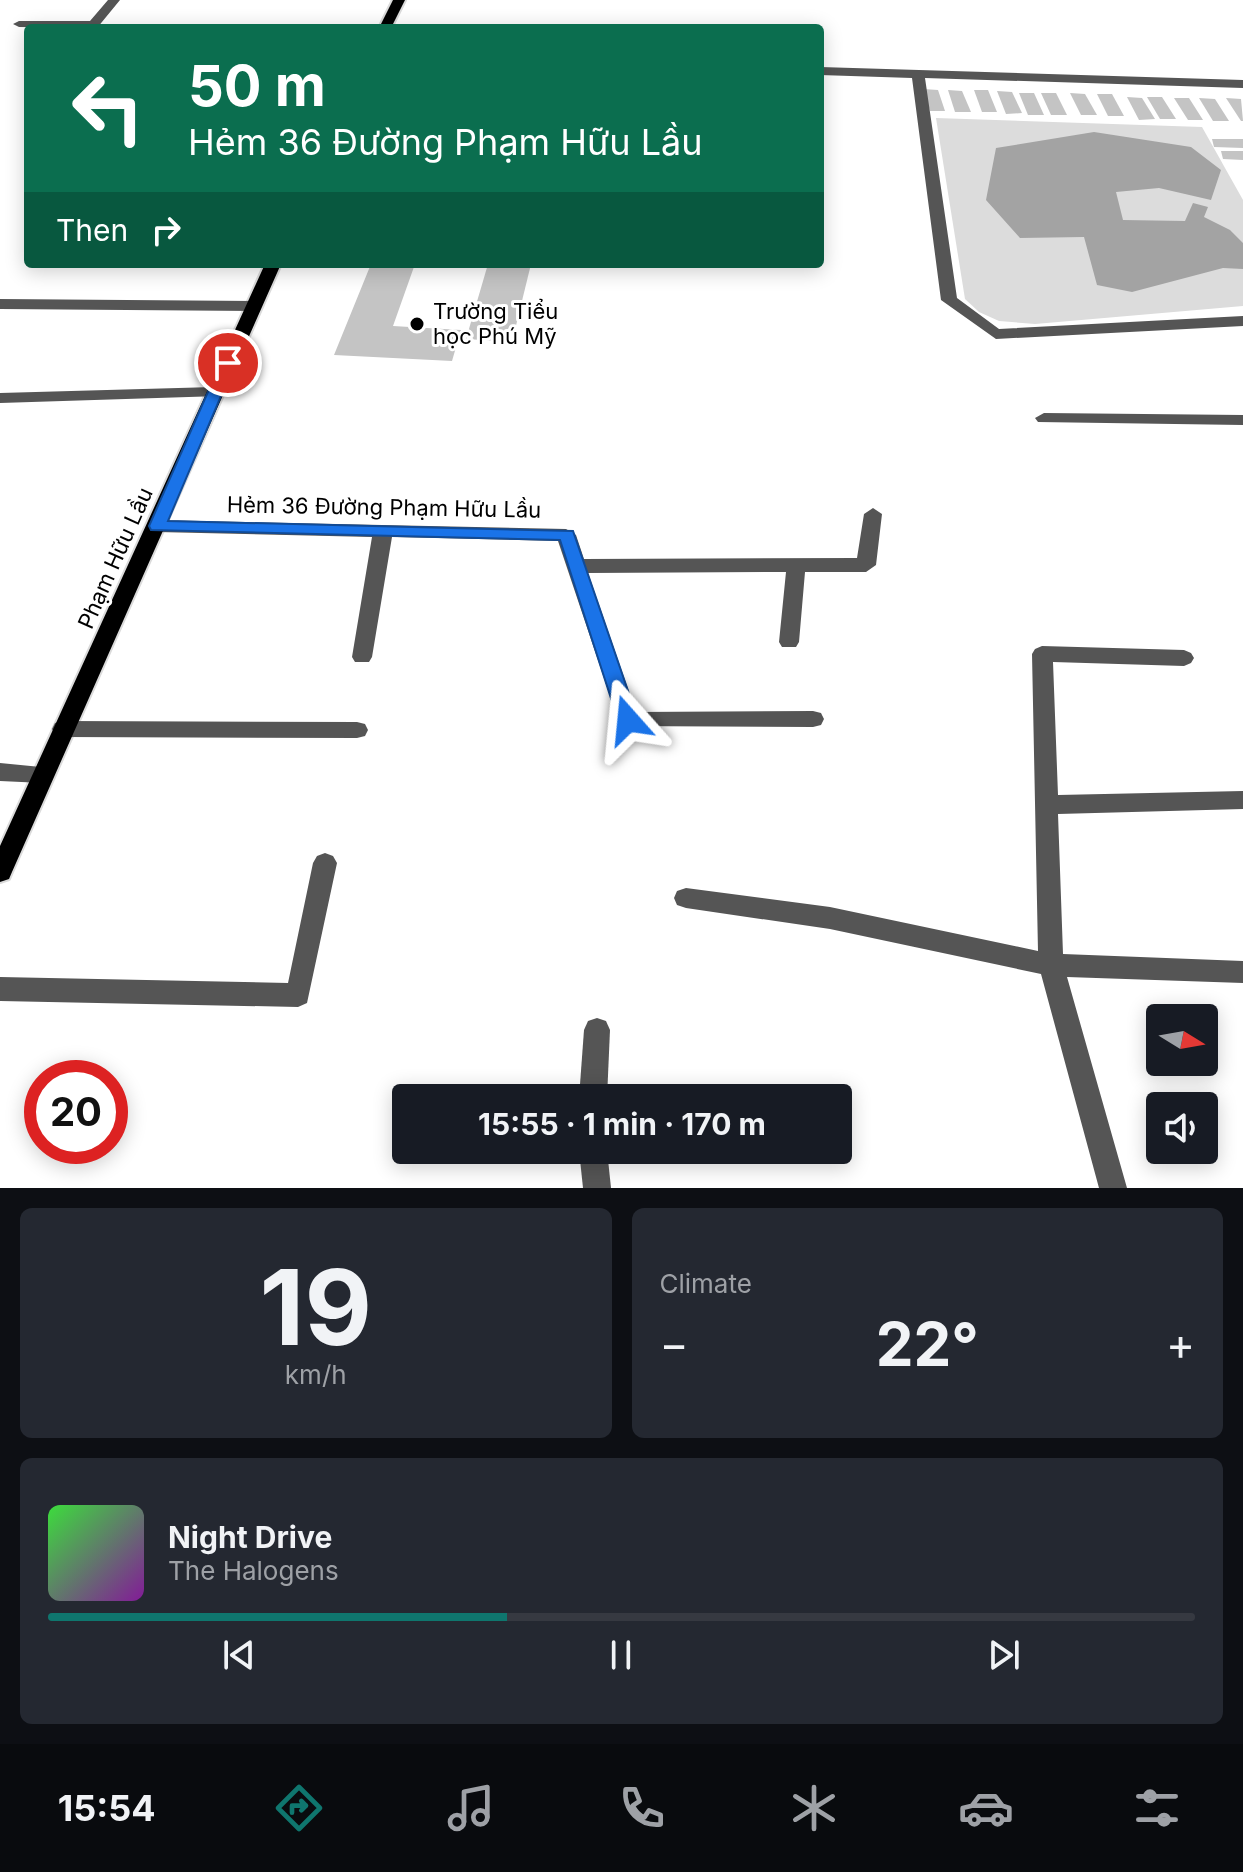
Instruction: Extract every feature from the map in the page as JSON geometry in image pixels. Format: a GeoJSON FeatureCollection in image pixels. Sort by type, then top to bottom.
{"type":"FeatureCollection","features":[{"type":"Feature","properties":{"kind":"main road"},"geometry":{"type":"LineString","coordinates":[[387,24],[399,0]]}},
{"type":"Feature","properties":{"kind":"main road","name":"Phạm Hữu Lầu"},"geometry":{"type":"LineString","coordinates":[[0,872],[271,268]]}},
{"type":"Feature","properties":{"kind":"street"},"geometry":{"type":"LineString","coordinates":[[94,24],[114,0]]}},
{"type":"Feature","properties":{"kind":"street"},"geometry":{"type":"LineString","coordinates":[[19,24],[24,24]]}},
{"type":"Feature","properties":{"kind":"street"},"geometry":{"type":"LineString","coordinates":[[824,71],[1243,84]]}},
{"type":"Feature","properties":{"kind":"street"},"geometry":{"type":"LineString","coordinates":[[918,75],[949,300],[972,320],[996,334],[1243,321]]}},
{"type":"Feature","properties":{"kind":"street"},"geometry":{"type":"LineString","coordinates":[[0,304],[254,306]]}},
{"type":"Feature","properties":{"kind":"street"},"geometry":{"type":"LineString","coordinates":[[0,398],[214,392]]}},
{"type":"Feature","properties":{"kind":"street"},"geometry":{"type":"LineString","coordinates":[[1044,418],[1243,420]]}},
{"type":"Feature","properties":{"kind":"street"},"geometry":{"type":"LineString","coordinates":[[576,566],[866,565],[873,514]]}},
{"type":"Feature","properties":{"kind":"street","name":"Hẻm 36 Đường Phạm Hữu Lầu"},"geometry":{"type":"LineString","coordinates":[[157,526],[566,535],[628,720],[813,719]]}},
{"type":"Feature","properties":{"kind":"street"},"geometry":{"type":"LineString","coordinates":[[362,657],[383,531]]}},
{"type":"Feature","properties":{"kind":"street"},"geometry":{"type":"LineString","coordinates":[[789,642],[796,566]]}},
{"type":"Feature","properties":{"kind":"street"},"geometry":{"type":"LineString","coordinates":[[1113,1188],[1051,965],[1042,654],[1184,658]]}},
{"type":"Feature","properties":{"kind":"street"},"geometry":{"type":"LineString","coordinates":[[63,729],[357,730]]}},
{"type":"Feature","properties":{"kind":"street"},"geometry":{"type":"LineString","coordinates":[[0,772],[43,774]]}},
{"type":"Feature","properties":{"kind":"street"},"geometry":{"type":"LineString","coordinates":[[1047,805],[1243,800]]}},
{"type":"Feature","properties":{"kind":"street"},"geometry":{"type":"LineString","coordinates":[[0,989],[298,995],[325,863]]}},
{"type":"Feature","properties":{"kind":"street"},"geometry":{"type":"LineString","coordinates":[[686,898],[830,918],[1051,965],[1243,972]]}},
{"type":"Feature","properties":{"kind":"street"},"geometry":{"type":"LineString","coordinates":[[594,1084],[597,1030]]}},
{"type":"Feature","properties":{"kind":"street"},"geometry":{"type":"LineString","coordinates":[[594,1164],[597,1188]]}},
{"type":"Feature","properties":{"kind":"shaded area"},"geometry":{"type":"Polygon","coordinates":[[[936,118],[1202,127],[1243,200],[1243,306],[1035,324],[999,321],[979,312],[965,299],[936,118]]]}},
{"type":"Feature","properties":{"kind":"shaded area"},"geometry":{"type":"Polygon","coordinates":[[[1094,132],[1191,147],[1221,170],[1211,200],[1159,188],[1116,192],[1123,220],[1185,221],[1193,203],[1208,207],[1204,217],[1230,230],[1243,243],[1243,269],[1223,268],[1132,292],[1097,285],[1084,237],[1020,238],[986,200],[996,148],[1094,132]]]}},
{"type":"Feature","properties":{"kind":"building"},"geometry":{"type":"Polygon","coordinates":[[[923,89],[938,90],[945,111],[930,111],[923,89]]]}},
{"type":"Feature","properties":{"kind":"building"},"geometry":{"type":"Polygon","coordinates":[[[948,90],[962,91],[971,112],[955,112],[948,90]]]}},
{"type":"Feature","properties":{"kind":"building"},"geometry":{"type":"Polygon","coordinates":[[[974,90],[988,90],[997,112],[982,112],[974,90]]]}},
{"type":"Feature","properties":{"kind":"building"},"geometry":{"type":"Polygon","coordinates":[[[997,91],[1012,92],[1022,113],[1006,114],[997,91]]]}},
{"type":"Feature","properties":{"kind":"building"},"geometry":{"type":"Polygon","coordinates":[[[1019,93],[1034,93],[1044,115],[1028,115],[1019,93]]]}},
{"type":"Feature","properties":{"kind":"building"},"geometry":{"type":"Polygon","coordinates":[[[1041,93],[1056,93],[1067,115],[1051,115],[1041,93]]]}},
{"type":"Feature","properties":{"kind":"building"},"geometry":{"type":"Polygon","coordinates":[[[1070,93],[1085,94],[1097,115],[1081,115],[1070,93]]]}},
{"type":"Feature","properties":{"kind":"building"},"geometry":{"type":"Polygon","coordinates":[[[1097,94],[1112,94],[1124,116],[1108,116],[1097,94]]]}},
{"type":"Feature","properties":{"kind":"building"},"geometry":{"type":"Polygon","coordinates":[[[1127,97],[1142,98],[1155,119],[1139,120],[1127,97]]]}},
{"type":"Feature","properties":{"kind":"building"},"geometry":{"type":"Polygon","coordinates":[[[1147,97],[1162,97],[1176,119],[1160,119],[1147,97]]]}},
{"type":"Feature","properties":{"kind":"building"},"geometry":{"type":"Polygon","coordinates":[[[1174,98],[1189,98],[1203,120],[1188,120],[1174,98]]]}},
{"type":"Feature","properties":{"kind":"building"},"geometry":{"type":"Polygon","coordinates":[[[1199,98],[1215,99],[1229,121],[1213,121],[1199,98]]]}},
{"type":"Feature","properties":{"kind":"building"},"geometry":{"type":"Polygon","coordinates":[[[1226,98],[1241,99],[1243,121],[1241,121],[1226,98]]]}},
{"type":"Feature","properties":{"kind":"building"},"geometry":{"type":"Polygon","coordinates":[[[1212,139],[1243,139],[1243,148],[1214,147],[1212,139]]]}},
{"type":"Feature","properties":{"kind":"building"},"geometry":{"type":"Polygon","coordinates":[[[1221,151],[1243,151],[1243,160],[1223,159],[1221,151]]]}},
{"type":"Feature","properties":{"kind":"building"},"geometry":{"type":"Polygon","coordinates":[[[369,268],[414,268],[393,326],[461,330],[452,361],[334,355],[369,268]]]}},
{"type":"Feature","properties":{"kind":"building"},"geometry":{"type":"Polygon","coordinates":[[[487,268],[530,268],[512,342],[466,339],[487,268]]]}},
{"type":"Feature","properties":{"kind":"place","name":"Trường Tiểu học Phú Mỹ"},"geometry":{"type":"Point","coordinates":[417,324]}},
{"type":"Feature","properties":{"kind":"route"},"geometry":{"type":"LineString","coordinates":[[228,363],[157,526],[566,535],[628,720]]}}]}
